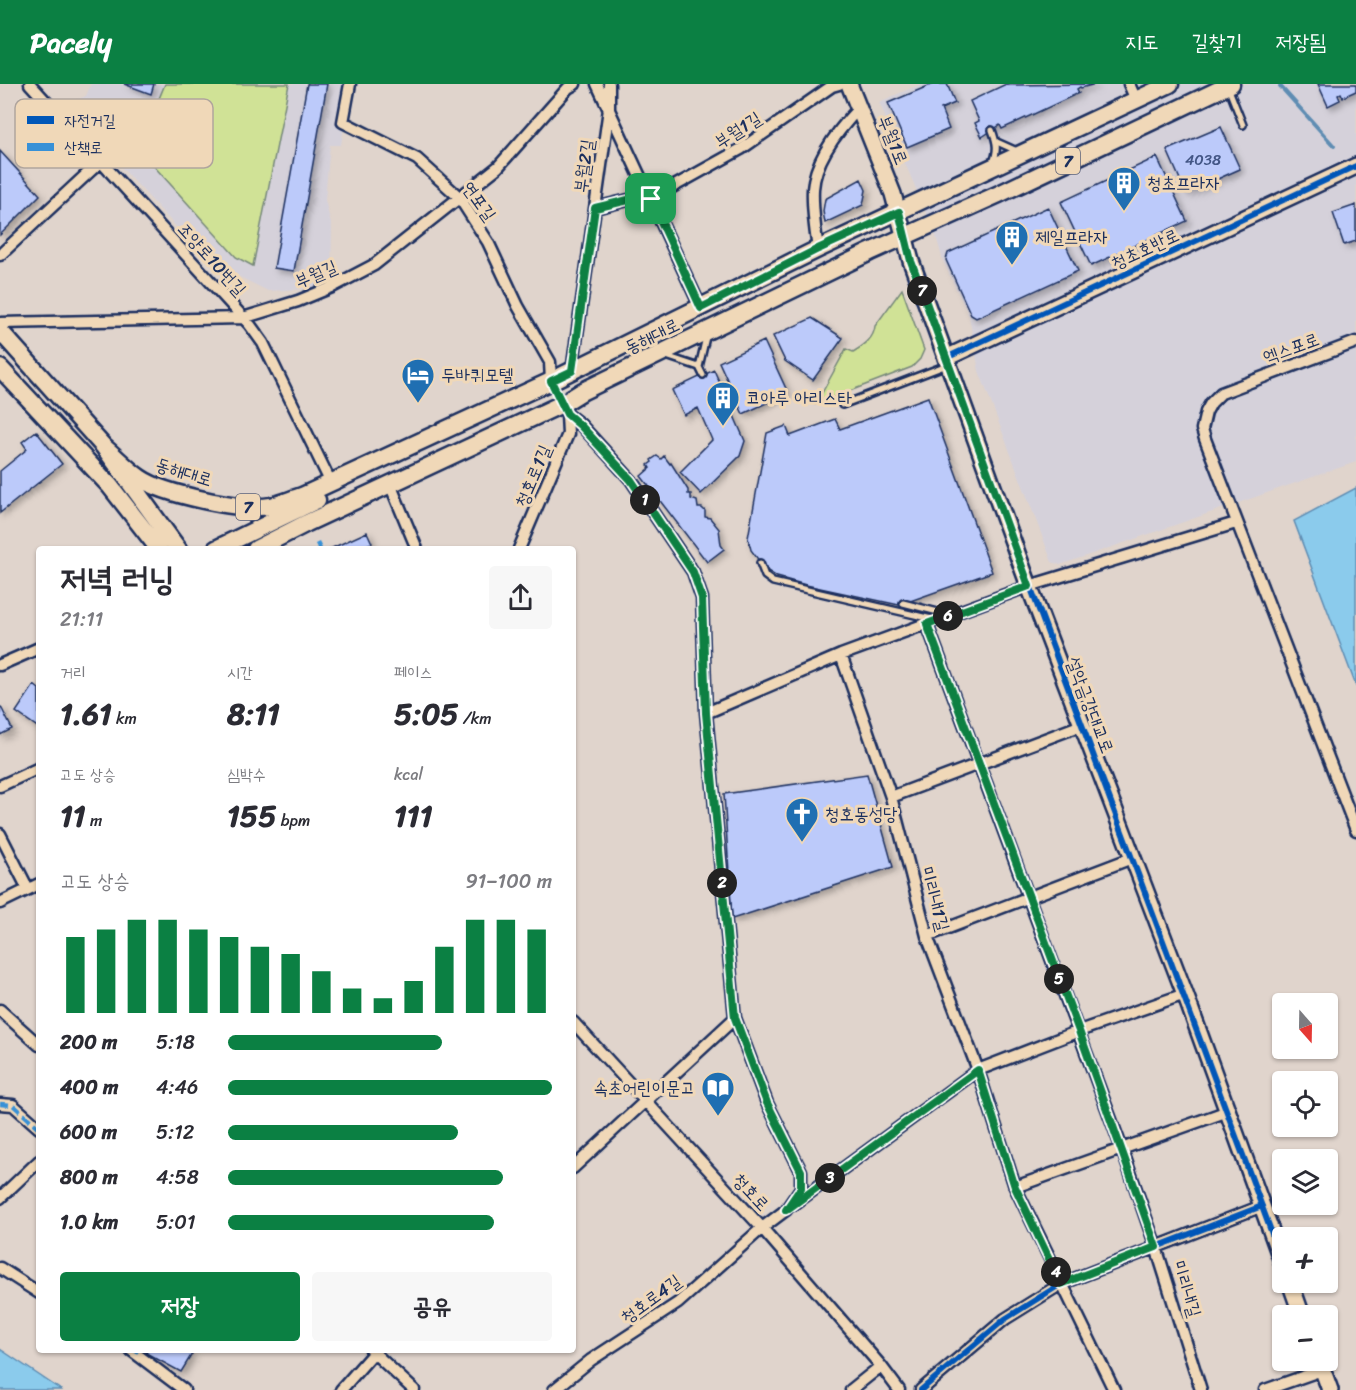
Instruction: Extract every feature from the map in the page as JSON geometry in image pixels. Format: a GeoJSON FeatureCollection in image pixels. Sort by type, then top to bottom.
{"type":"FeatureCollection","features":[{"type":"Feature","properties":{"kind":"main road","name":"동해대로"},"geometry":{"type":"LineString","coordinates":[[104,447],[141,479],[169,490],[239,507],[270,506],[302,496],[551,381],[818,249],[1170,84]]}},
{"type":"Feature","properties":{"kind":"main road","name":"동해대로"},"geometry":{"type":"LineString","coordinates":[[262,546],[390,484],[564,409],[583,391],[658,354],[1229,85]]}},
{"type":"Feature","properties":{"kind":"main road","name":"동해대로"},"geometry":{"type":"LineString","coordinates":[[0,331],[104,447],[176,546]]}},
{"type":"Feature","properties":{"kind":"main road"},"geometry":{"type":"LineString","coordinates":[[0,368],[110,486],[157,546]]}},
{"type":"Feature","properties":{"kind":"main road"},"geometry":{"type":"LineString","coordinates":[[551,381],[564,409]]}},
{"type":"Feature","properties":{"kind":"main road","name":"동해대로"},"geometry":{"type":"LineString","coordinates":[[222,546],[352,484],[398,452]]}},
{"type":"Feature","properties":{"kind":"main road"},"geometry":{"type":"LineString","coordinates":[[138,522],[149,546]]}},
{"type":"Feature","properties":{"kind":"street","name":"조양로10번길"},"geometry":{"type":"LineString","coordinates":[[30,84],[44,99]]}},
{"type":"Feature","properties":{"kind":"street","name":"연포길"},"geometry":{"type":"LineString","coordinates":[[350,84],[343,122],[417,159],[459,197],[488,242],[518,306],[550,362],[551,381]]}},
{"type":"Feature","properties":{"kind":"street","name":"부월길"},"geometry":{"type":"LineString","coordinates":[[0,322],[243,318],[298,301],[332,287],[374,265],[498,167],[568,88],[575,84]]}},
{"type":"Feature","properties":{"kind":"street"},"geometry":{"type":"LineString","coordinates":[[597,84],[701,308]]}},
{"type":"Feature","properties":{"kind":"street","name":"부월2길"},"geometry":{"type":"LineString","coordinates":[[572,371],[609,109],[609,84]]}},
{"type":"Feature","properties":{"kind":"street","name":"부월1길"},"geometry":{"type":"LineString","coordinates":[[595,208],[650,197],[741,149],[832,86],[839,84]]}},
{"type":"Feature","properties":{"kind":"street","name":"부월1로"},"geometry":{"type":"LineString","coordinates":[[849,84],[899,212]]}},
{"type":"Feature","properties":{"kind":"street"},"geometry":{"type":"LineString","coordinates":[[1129,84],[1136,100]]}},
{"type":"Feature","properties":{"kind":"street"},"geometry":{"type":"LineString","coordinates":[[818,249],[813,205],[816,176],[833,141],[859,108]]}},
{"type":"Feature","properties":{"kind":"street","name":"청초호반로"},"geometry":{"type":"LineString","coordinates":[[947,361],[1356,166]]}},
{"type":"Feature","properties":{"kind":"street"},"geometry":{"type":"LineString","coordinates":[[0,255],[93,168]]}},
{"type":"Feature","properties":{"kind":"street","name":"조양로10번길"},"geometry":{"type":"LineString","coordinates":[[107,168],[263,343],[332,483]]}},
{"type":"Feature","properties":{"kind":"street","name":"설악금강대교로"},"geometry":{"type":"LineString","coordinates":[[899,212],[911,261],[1029,586],[1185,994],[1272,1234]]}},
{"type":"Feature","properties":{"kind":"street","name":"엑스포로"},"geometry":{"type":"LineString","coordinates":[[1356,342],[1221,393],[1206,412],[1202,429],[1236,523],[1356,830]]}},
{"type":"Feature","properties":{"kind":"street"},"geometry":{"type":"LineString","coordinates":[[564,409],[631,480],[693,572],[702,598],[706,713],[735,1018],[767,1103],[801,1171],[801,1188],[786,1210]]}},
{"type":"Feature","properties":{"kind":"street","name":"청호로1길"},"geometry":{"type":"LineString","coordinates":[[520,546],[568,434],[564,409]]}},
{"type":"Feature","properties":{"kind":"street"},"geometry":{"type":"LineString","coordinates":[[390,484],[416,546]]}},
{"type":"Feature","properties":{"kind":"street"},"geometry":{"type":"LineString","coordinates":[[706,713],[841,655],[1029,586],[1236,523]]}},
{"type":"Feature","properties":{"kind":"street","name":"미리내길"},"geometry":{"type":"LineString","coordinates":[[932,622],[979,764],[1122,1149],[1201,1390]]}},
{"type":"Feature","properties":{"kind":"street"},"geometry":{"type":"LineString","coordinates":[[0,665],[36,649]]}},
{"type":"Feature","properties":{"kind":"street","name":"미리내1길"},"geometry":{"type":"LineString","coordinates":[[841,655],[891,797],[927,936],[978,1070],[1015,1187],[1114,1390]]}},
{"type":"Feature","properties":{"kind":"street"},"geometry":{"type":"LineString","coordinates":[[891,797],[1082,726]]}},
{"type":"Feature","properties":{"kind":"street"},"geometry":{"type":"LineString","coordinates":[[0,786],[36,769]]}},
{"type":"Feature","properties":{"kind":"street"},"geometry":{"type":"LineString","coordinates":[[0,834],[28,889]]}},
{"type":"Feature","properties":{"kind":"street"},"geometry":{"type":"LineString","coordinates":[[927,936],[1132,858]]}},
{"type":"Feature","properties":{"kind":"street"},"geometry":{"type":"LineString","coordinates":[[0,903],[36,885]]}},
{"type":"Feature","properties":{"kind":"street","name":"청호로4길"},"geometry":{"type":"LineString","coordinates":[[554,1390],[591,1360],[678,1303],[762,1228],[978,1070],[1079,1031],[1185,994]]}},
{"type":"Feature","properties":{"kind":"street"},"geometry":{"type":"LineString","coordinates":[[0,1010],[36,1042]]}},
{"type":"Feature","properties":{"kind":"street"},"geometry":{"type":"LineString","coordinates":[[576,1165],[735,1018]]}},
{"type":"Feature","properties":{"kind":"street","name":"청호로"},"geometry":{"type":"LineString","coordinates":[[576,1025],[762,1228],[881,1366],[898,1390]]}},
{"type":"Feature","properties":{"kind":"street"},"geometry":{"type":"LineString","coordinates":[[0,1104],[13,1105],[36,1125]]}},
{"type":"Feature","properties":{"kind":"street"},"geometry":{"type":"LineString","coordinates":[[1015,1187],[1228,1111]]}},
{"type":"Feature","properties":{"kind":"street"},"geometry":{"type":"LineString","coordinates":[[0,1198],[36,1164]]}},
{"type":"Feature","properties":{"kind":"street"},"geometry":{"type":"LineString","coordinates":[[921,1390],[1005,1318],[1061,1284],[1262,1206]]}},
{"type":"Feature","properties":{"kind":"street"},"geometry":{"type":"LineString","coordinates":[[0,1268],[36,1291]]}},
{"type":"Feature","properties":{"kind":"street"},"geometry":{"type":"LineString","coordinates":[[137,1353],[184,1390]]}},
{"type":"Feature","properties":{"kind":"street"},"geometry":{"type":"LineString","coordinates":[[341,1390],[371,1353]]}},
{"type":"Feature","properties":{"kind":"street"},"geometry":{"type":"LineString","coordinates":[[375,1353],[414,1390]]}},
{"type":"Feature","properties":{"kind":"street"},"geometry":{"type":"LineString","coordinates":[[851,1390],[881,1366]]}},
{"type":"Feature","properties":{"kind":"street"},"geometry":{"type":"LineString","coordinates":[[1265,1390],[1308,1371]]}},
{"type":"Feature","properties":{"kind":"street"},"geometry":{"type":"LineString","coordinates":[[1323,1371],[1330,1390]]}},
{"type":"Feature","properties":{"kind":"lane"},"geometry":{"type":"LineString","coordinates":[[1229,85],[1244,125]]}},
{"type":"Feature","properties":{"kind":"lane"},"geometry":{"type":"LineString","coordinates":[[990,170],[996,156],[997,142],[992,130]]}},
{"type":"Feature","properties":{"kind":"lane"},"geometry":{"type":"LineString","coordinates":[[997,142],[1014,151],[1026,153]]}},
{"type":"Feature","properties":{"kind":"lane"},"geometry":{"type":"LineString","coordinates":[[703,375],[699,367],[708,331]]}},
{"type":"Feature","properties":{"kind":"lane"},"geometry":{"type":"LineString","coordinates":[[658,354],[699,367]]}},
{"type":"Feature","properties":{"kind":"lane"},"geometry":{"type":"LineString","coordinates":[[842,405],[947,361]]}},
{"type":"Feature","properties":{"kind":"lane"},"geometry":{"type":"LineString","coordinates":[[760,563],[765,576],[773,582],[932,622]]}},
{"type":"Feature","properties":{"kind":"lane"},"geometry":{"type":"LineString","coordinates":[[903,603],[951,615]]}},
{"type":"Feature","properties":{"kind":"shaded area"},"geometry":{"type":"Polygon","coordinates":[[[91,84],[343,84],[335,123],[340,122],[344,127],[341,145],[330,145],[325,200],[332,228],[331,281],[321,288],[268,291],[238,276],[229,284],[122,168],[213,168],[213,99],[79,99],[86,96],[91,84]]]}},
{"type":"Feature","properties":{"kind":"shaded area"},"geometry":{"type":"Polygon","coordinates":[[[921,84],[1356,84],[1356,462],[1060,565],[1052,562],[979,371],[969,316],[943,261],[936,236],[879,102],[921,84]]]}},
{"type":"Feature","properties":{"kind":"green space"},"geometry":{"type":"Polygon","coordinates":[[[165,84],[289,84],[253,266],[236,257],[156,168],[213,168],[213,99],[159,99],[165,84]]]}},
{"type":"Feature","properties":{"kind":"green space"},"geometry":{"type":"Polygon","coordinates":[[[902,289],[924,350],[920,359],[912,367],[816,404],[846,349],[853,352],[867,342],[873,335],[875,326],[902,289]]]}},
{"type":"Feature","properties":{"kind":"water"},"geometry":{"type":"Polygon","coordinates":[[[1356,488],[1356,686],[1294,521],[1356,488]]]}},
{"type":"Feature","properties":{"kind":"water"},"geometry":{"type":"Polygon","coordinates":[[[0,1349],[61,1390],[0,1390],[0,1349]]]}},
{"type":"Feature","properties":{"kind":"building"},"geometry":{"type":"Polygon","coordinates":[[[124,84],[154,84],[151,94],[124,84]]]}},
{"type":"Feature","properties":{"kind":"building"},"geometry":{"type":"Polygon","coordinates":[[[307,84],[327,84],[294,271],[274,268],[307,84]]]}},
{"type":"Feature","properties":{"kind":"building"},"geometry":{"type":"Polygon","coordinates":[[[933,84],[947,84],[955,103],[941,109],[949,129],[907,147],[888,103],[933,84]]]}},
{"type":"Feature","properties":{"kind":"building"},"geometry":{"type":"Polygon","coordinates":[[[1006,84],[1096,84],[1080,87],[1077,89],[1079,93],[1002,129],[1000,125],[982,137],[975,123],[979,121],[970,101],[1006,84]]]}},
{"type":"Feature","properties":{"kind":"building"},"geometry":{"type":"Polygon","coordinates":[[[1318,84],[1356,84],[1356,91],[1343,97],[1341,93],[1338,95],[1340,100],[1328,106],[1318,84]]]}},
{"type":"Feature","properties":{"kind":"building"},"geometry":{"type":"Polygon","coordinates":[[[1221,127],[1240,169],[1186,193],[1167,150],[1221,127]]]}},
{"type":"Feature","properties":{"kind":"building"},"geometry":{"type":"Polygon","coordinates":[[[0,151],[40,195],[0,235],[0,151]]]}},
{"type":"Feature","properties":{"kind":"building","name":"청초프라자"},"geometry":{"type":"Polygon","coordinates":[[[1157,157],[1187,221],[1091,266],[1061,202],[1157,157]]]}},
{"type":"Feature","properties":{"kind":"building"},"geometry":{"type":"Polygon","coordinates":[[[861,179],[866,190],[863,205],[825,223],[823,211],[825,199],[861,179]]]}},
{"type":"Feature","properties":{"kind":"building"},"geometry":{"type":"Polygon","coordinates":[[[1356,205],[1356,241],[1344,245],[1333,213],[1356,205]]]}},
{"type":"Feature","properties":{"kind":"building","name":"제일프라자"},"geometry":{"type":"Polygon","coordinates":[[[1048,207],[1078,271],[976,318],[971,315],[946,260],[948,253],[1048,207]]]}},
{"type":"Feature","properties":{"kind":"building"},"geometry":{"type":"Polygon","coordinates":[[[812,318],[843,338],[813,380],[785,361],[773,336],[812,318]]]}},
{"type":"Feature","properties":{"kind":"building"},"geometry":{"type":"Polygon","coordinates":[[[764,341],[788,393],[743,414],[719,362],[764,341]]]}},
{"type":"Feature","properties":{"kind":"building","name":"코아루 아리스타"},"geometry":{"type":"Polygon","coordinates":[[[714,370],[745,441],[740,456],[701,494],[680,472],[712,440],[698,408],[684,415],[672,390],[714,370]]]}},
{"type":"Feature","properties":{"kind":"building"},"geometry":{"type":"Polygon","coordinates":[[[928,397],[992,572],[899,605],[806,585],[777,577],[766,570],[751,550],[748,538],[767,433],[786,426],[790,436],[835,419],[840,429],[928,397]]]}},
{"type":"Feature","properties":{"kind":"building"},"geometry":{"type":"Polygon","coordinates":[[[36,431],[62,464],[0,513],[0,471],[27,449],[22,442],[36,431]]]}},
{"type":"Feature","properties":{"kind":"building"},"geometry":{"type":"Polygon","coordinates":[[[657,456],[661,459],[664,456],[671,463],[688,490],[688,494],[691,494],[691,499],[697,501],[698,508],[705,511],[705,517],[710,518],[719,529],[721,545],[724,549],[707,562],[641,476],[650,468],[648,465],[652,462],[651,460],[657,456]]]}},
{"type":"Feature","properties":{"kind":"building"},"geometry":{"type":"Polygon","coordinates":[[[367,532],[372,543],[368,546],[337,546],[367,532]]]}},
{"type":"Feature","properties":{"kind":"building"},"geometry":{"type":"Polygon","coordinates":[[[34,685],[36,687],[36,726],[16,712],[34,685]]]}},
{"type":"Feature","properties":{"kind":"building"},"geometry":{"type":"Polygon","coordinates":[[[0,708],[12,729],[0,735],[0,708]]]}},
{"type":"Feature","properties":{"kind":"building"},"geometry":{"type":"Polygon","coordinates":[[[867,774],[893,867],[732,919],[724,794],[867,774]]]}},
{"type":"Feature","properties":{"kind":"building"},"geometry":{"type":"Polygon","coordinates":[[[146,1353],[190,1353],[192,1354],[181,1372],[146,1353]]]}},
{"type":"Feature","properties":{"kind":"waterway"},"geometry":{"type":"LineString","coordinates":[[1280,86],[1334,146]]}},
{"type":"Feature","properties":{"kind":"marked path"},"geometry":{"type":"LineString","coordinates":[[0,1104],[13,1105],[36,1125]]}},
{"type":"Feature","properties":{"kind":"cycle path"},"geometry":{"type":"LineString","coordinates":[[946,358],[1356,166]]}},
{"type":"Feature","properties":{"kind":"cycle path"},"geometry":{"type":"LineString","coordinates":[[899,212],[911,261],[956,386],[1272,1234]]}},
{"type":"Feature","properties":{"kind":"cycle path"},"geometry":{"type":"LineString","coordinates":[[921,1390],[1005,1319],[1061,1284],[1262,1206]]}},
{"type":"Feature","properties":{"kind":"place","name":"청초프라자"},"geometry":{"type":"Point","coordinates":[1124,212]}},
{"type":"Feature","properties":{"kind":"place","name":"제일프라자"},"geometry":{"type":"Point","coordinates":[1012,266]}},
{"type":"Feature","properties":{"kind":"place","name":"두바퀴모텔"},"geometry":{"type":"Point","coordinates":[418,404]}},
{"type":"Feature","properties":{"kind":"place","name":"코아루 아리스타"},"geometry":{"type":"Point","coordinates":[723,427]}},
{"type":"Feature","properties":{"kind":"place","name":"청호동성당"},"geometry":{"type":"Point","coordinates":[802,843]}},
{"type":"Feature","properties":{"kind":"place","name":"속초어린이문고"},"geometry":{"type":"Point","coordinates":[718,1117]}},
{"type":"Feature","properties":{"kind":"route"},"geometry":{"type":"LineString","coordinates":[[649,195],[651,199],[701,308],[818,249],[899,212],[911,261],[1029,586],[927,624],[1079,1031],[1156,1247],[1061,1284],[1015,1187],[978,1070],[786,1210],[801,1188],[801,1171],[767,1103],[735,1018],[706,713],[702,598],[693,572],[631,480],[567,414],[551,381],[572,371],[595,208],[649,195]]}}]}
